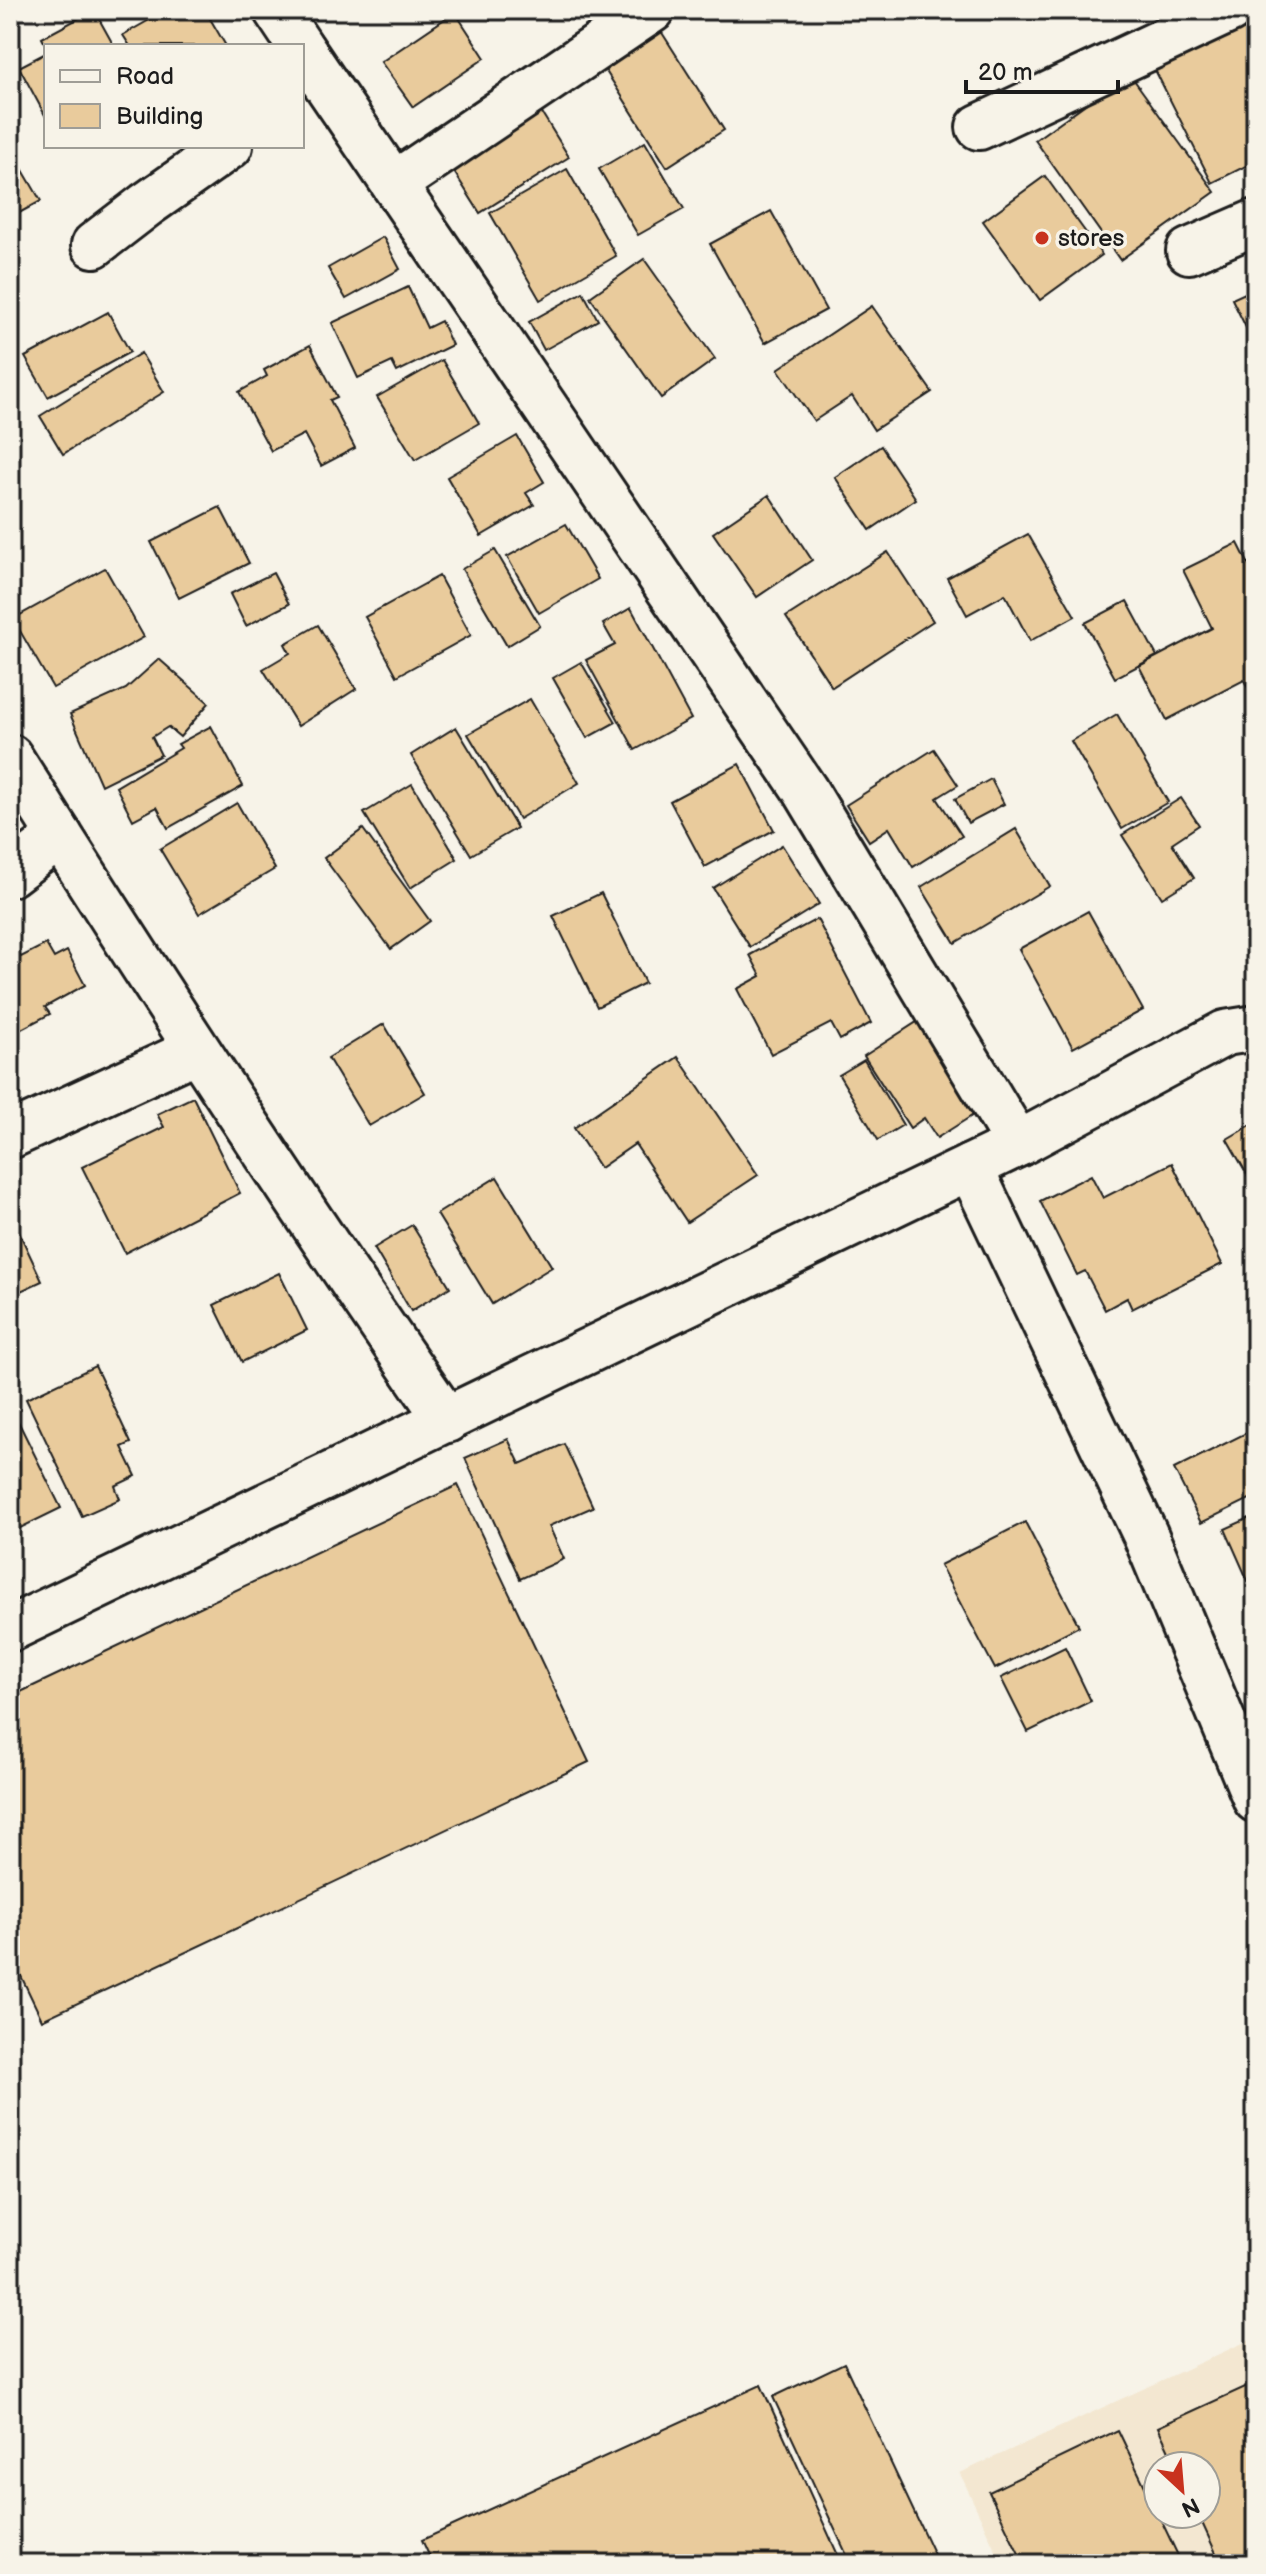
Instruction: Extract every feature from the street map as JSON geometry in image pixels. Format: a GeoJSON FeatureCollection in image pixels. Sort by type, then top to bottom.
{"type":"FeatureCollection","features":[{"type":"Feature","properties":{"kind":"street"},"geometry":{"type":"LineString","coordinates":[[276,10],[294,44]]}},
{"type":"Feature","properties":{"kind":"street"},"geometry":{"type":"LineString","coordinates":[[394,184],[652,10]]}},
{"type":"Feature","properties":{"kind":"street"},"geometry":{"type":"LineString","coordinates":[[979,127],[1230,10]]}},
{"type":"Feature","properties":{"kind":"street"},"geometry":{"type":"LineString","coordinates":[[307,67],[394,184],[805,790],[1018,1144]]}},
{"type":"Feature","properties":{"kind":"street"},"geometry":{"type":"LineString","coordinates":[[94,245],[227,148]]}},
{"type":"Feature","properties":{"kind":"street"},"geometry":{"type":"LineString","coordinates":[[1189,251],[1256,222]]}},
{"type":"Feature","properties":{"kind":"street"},"geometry":{"type":"LineString","coordinates":[[10,757],[196,1050],[323,1242],[447,1420]]}},
{"type":"Feature","properties":{"kind":"street"},"geometry":{"type":"LineString","coordinates":[[10,874],[60,836]]}},
{"type":"Feature","properties":{"kind":"street"},"geometry":{"type":"LineString","coordinates":[[10,1629],[1018,1144],[1225,1033],[1256,1028]]}},
{"type":"Feature","properties":{"kind":"street"},"geometry":{"type":"LineString","coordinates":[[10,1136],[196,1050]]}},
{"type":"Feature","properties":{"kind":"street"},"geometry":{"type":"LineString","coordinates":[[970,1167],[1145,1534],[1256,1800]]}},
{"type":"Feature","properties":{"kind":"shaded area"},"geometry":{"type":"Polygon","coordinates":[[[1256,2337],[1256,2564],[1002,2564],[960,2473],[1256,2337]]]}},
{"type":"Feature","properties":{"kind":"building"},"geometry":{"type":"Polygon","coordinates":[[[94,10],[113,44],[45,44],[42,38],[94,10]]]}},
{"type":"Feature","properties":{"kind":"building"},"geometry":{"type":"Polygon","coordinates":[[[167,10],[205,10],[225,44],[129,44],[123,35],[167,10]]]}},
{"type":"Feature","properties":{"kind":"building"},"geometry":{"type":"Polygon","coordinates":[[[1250,10],[1256,10],[1256,161],[1212,183],[1150,60],[1250,10]]]}},
{"type":"Feature","properties":{"kind":"building"},"geometry":{"type":"Polygon","coordinates":[[[455,12],[485,58],[413,107],[381,62],[455,12]]]}},
{"type":"Feature","properties":{"kind":"building"},"geometry":{"type":"Polygon","coordinates":[[[659,28],[724,130],[667,167],[602,65],[659,28]]]}},
{"type":"Feature","properties":{"kind":"building"},"geometry":{"type":"Polygon","coordinates":[[[44,54],[44,113],[19,67],[44,54]]]}},
{"type":"Feature","properties":{"kind":"building"},"geometry":{"type":"Polygon","coordinates":[[[1129,73],[1215,192],[1120,260],[1035,140],[1129,73]]]}},
{"type":"Feature","properties":{"kind":"building"},"geometry":{"type":"Polygon","coordinates":[[[540,110],[569,157],[480,213],[451,167],[540,110]]]}},
{"type":"Feature","properties":{"kind":"building"},"geometry":{"type":"Polygon","coordinates":[[[645,142],[684,209],[638,235],[599,169],[645,142]]]}},
{"type":"Feature","properties":{"kind":"building"},"geometry":{"type":"Polygon","coordinates":[[[13,153],[41,201],[10,218],[10,155],[13,153]]]}},
{"type":"Feature","properties":{"kind":"building"},"geometry":{"type":"Polygon","coordinates":[[[567,169],[616,256],[540,300],[490,213],[567,169]]]}},
{"type":"Feature","properties":{"kind":"building","name":"stores"},"geometry":{"type":"Polygon","coordinates":[[[1045,176],[1102,255],[1040,300],[983,221],[1045,176]]]}},
{"type":"Feature","properties":{"kind":"building"},"geometry":{"type":"Polygon","coordinates":[[[771,211],[826,310],[765,343],[710,244],[771,211]]]}},
{"type":"Feature","properties":{"kind":"building"},"geometry":{"type":"Polygon","coordinates":[[[383,237],[400,269],[346,299],[328,268],[383,237]]]}},
{"type":"Feature","properties":{"kind":"building"},"geometry":{"type":"Polygon","coordinates":[[[644,259],[715,359],[661,398],[590,297],[644,259]]]}},
{"type":"Feature","properties":{"kind":"building"},"geometry":{"type":"Polygon","coordinates":[[[408,287],[427,328],[441,321],[452,345],[397,372],[392,362],[358,378],[332,323],[408,287]]]}},
{"type":"Feature","properties":{"kind":"building"},"geometry":{"type":"Polygon","coordinates":[[[1256,288],[1256,348],[1232,299],[1256,288]]]}},
{"type":"Feature","properties":{"kind":"building"},"geometry":{"type":"Polygon","coordinates":[[[583,292],[598,320],[544,350],[529,322],[583,292]]]}},
{"type":"Feature","properties":{"kind":"building"},"geometry":{"type":"Polygon","coordinates":[[[872,306],[932,392],[874,430],[852,396],[814,421],[778,369],[872,306]]]}},
{"type":"Feature","properties":{"kind":"building"},"geometry":{"type":"Polygon","coordinates":[[[108,312],[130,352],[48,397],[25,357],[108,312]]]}},
{"type":"Feature","properties":{"kind":"building"},"geometry":{"type":"Polygon","coordinates":[[[310,345],[337,397],[330,400],[355,448],[321,466],[304,434],[271,451],[239,392],[267,376],[264,370],[310,345]]]}},
{"type":"Feature","properties":{"kind":"building"},"geometry":{"type":"Polygon","coordinates":[[[141,353],[164,392],[63,454],[40,416],[141,353]]]}},
{"type":"Feature","properties":{"kind":"building"},"geometry":{"type":"Polygon","coordinates":[[[442,360],[479,423],[415,460],[377,397],[442,360]]]}},
{"type":"Feature","properties":{"kind":"building"},"geometry":{"type":"Polygon","coordinates":[[[517,436],[544,482],[526,493],[534,505],[481,536],[447,477],[517,436]]]}},
{"type":"Feature","properties":{"kind":"building"},"geometry":{"type":"Polygon","coordinates":[[[881,446],[916,499],[870,530],[835,477],[881,446]]]}},
{"type":"Feature","properties":{"kind":"building"},"geometry":{"type":"Polygon","coordinates":[[[769,495],[812,560],[757,597],[713,533],[769,495]]]}},
{"type":"Feature","properties":{"kind":"building"},"geometry":{"type":"Polygon","coordinates":[[[220,507],[249,563],[179,598],[151,542],[220,507]]]}},
{"type":"Feature","properties":{"kind":"building"},"geometry":{"type":"Polygon","coordinates":[[[566,524],[598,579],[539,613],[507,557],[566,524]]]}},
{"type":"Feature","properties":{"kind":"building"},"geometry":{"type":"Polygon","coordinates":[[[1028,534],[1075,616],[1030,641],[1005,594],[967,615],[947,578],[1028,534]]]}},
{"type":"Feature","properties":{"kind":"building"},"geometry":{"type":"Polygon","coordinates":[[[1238,543],[1256,579],[1256,704],[1244,680],[1167,720],[1139,666],[1212,628],[1183,570],[1238,543]]]}},
{"type":"Feature","properties":{"kind":"building"},"geometry":{"type":"Polygon","coordinates":[[[495,550],[540,626],[507,646],[462,569],[495,550]]]}},
{"type":"Feature","properties":{"kind":"building"},"geometry":{"type":"Polygon","coordinates":[[[888,552],[933,621],[832,687],[786,617],[888,552]]]}},
{"type":"Feature","properties":{"kind":"building"},"geometry":{"type":"Polygon","coordinates":[[[105,568],[144,637],[53,688],[13,619],[105,568]]]}},
{"type":"Feature","properties":{"kind":"building"},"geometry":{"type":"Polygon","coordinates":[[[273,573],[289,604],[246,626],[230,594],[273,573]]]}},
{"type":"Feature","properties":{"kind":"building"},"geometry":{"type":"Polygon","coordinates":[[[439,576],[471,635],[397,676],[365,617],[439,576]]]}},
{"type":"Feature","properties":{"kind":"building"},"geometry":{"type":"Polygon","coordinates":[[[1127,601],[1157,656],[1115,678],[1085,623],[1127,601]]]}},
{"type":"Feature","properties":{"kind":"building"},"geometry":{"type":"Polygon","coordinates":[[[631,608],[691,719],[635,750],[586,660],[615,645],[603,624],[631,608]]]}},
{"type":"Feature","properties":{"kind":"building"},"geometry":{"type":"Polygon","coordinates":[[[318,625],[356,689],[298,726],[263,669],[290,653],[285,644],[318,625]]]}},
{"type":"Feature","properties":{"kind":"building"},"geometry":{"type":"Polygon","coordinates":[[[159,659],[209,703],[180,737],[168,727],[152,737],[161,755],[101,785],[70,714],[126,689],[159,659]]]}},
{"type":"Feature","properties":{"kind":"building"},"geometry":{"type":"Polygon","coordinates":[[[581,662],[616,722],[587,738],[553,678],[581,662]]]}},
{"type":"Feature","properties":{"kind":"building"},"geometry":{"type":"Polygon","coordinates":[[[530,699],[579,783],[519,819],[468,734],[530,699]]]}},
{"type":"Feature","properties":{"kind":"building"},"geometry":{"type":"Polygon","coordinates":[[[1117,714],[1168,802],[1122,829],[1071,741],[1117,714]]]}},
{"type":"Feature","properties":{"kind":"building"},"geometry":{"type":"Polygon","coordinates":[[[211,726],[243,786],[168,828],[157,807],[133,820],[116,787],[181,748],[178,744],[211,726]]]}},
{"type":"Feature","properties":{"kind":"building"},"geometry":{"type":"Polygon","coordinates":[[[456,727],[517,828],[471,855],[411,755],[456,727]]]}},
{"type":"Feature","properties":{"kind":"building"},"geometry":{"type":"Polygon","coordinates":[[[934,749],[958,785],[937,798],[962,836],[913,867],[889,828],[869,841],[846,805],[934,749]]]}},
{"type":"Feature","properties":{"kind":"building"},"geometry":{"type":"Polygon","coordinates":[[[739,764],[774,830],[705,867],[670,801],[739,764]]]}},
{"type":"Feature","properties":{"kind":"building"},"geometry":{"type":"Polygon","coordinates":[[[991,779],[1004,804],[968,823],[955,799],[991,779]]]}},
{"type":"Feature","properties":{"kind":"building"},"geometry":{"type":"Polygon","coordinates":[[[412,784],[457,859],[410,888],[364,813],[412,784]]]}},
{"type":"Feature","properties":{"kind":"building"},"geometry":{"type":"Polygon","coordinates":[[[1181,798],[1199,825],[1172,843],[1194,878],[1162,898],[1122,835],[1181,798]]]}},
{"type":"Feature","properties":{"kind":"building"},"geometry":{"type":"Polygon","coordinates":[[[237,803],[275,869],[199,914],[160,849],[237,803]]]}},
{"type":"Feature","properties":{"kind":"building"},"geometry":{"type":"Polygon","coordinates":[[[363,829],[430,921],[391,949],[324,858],[363,829]]]}},
{"type":"Feature","properties":{"kind":"building"},"geometry":{"type":"Polygon","coordinates":[[[1016,829],[1050,886],[955,943],[921,887],[1016,829]]]}},
{"type":"Feature","properties":{"kind":"building"},"geometry":{"type":"Polygon","coordinates":[[[782,845],[819,904],[750,947],[713,888],[782,845]]]}},
{"type":"Feature","properties":{"kind":"building"},"geometry":{"type":"Polygon","coordinates":[[[601,893],[645,983],[597,1007],[553,916],[601,893]]]}},
{"type":"Feature","properties":{"kind":"building"},"geometry":{"type":"Polygon","coordinates":[[[1088,911],[1143,1010],[1073,1048],[1019,949],[1088,911]]]}},
{"type":"Feature","properties":{"kind":"building"},"geometry":{"type":"Polygon","coordinates":[[[817,919],[871,1023],[840,1040],[831,1023],[771,1054],[737,989],[761,976],[750,955],[817,919]]]}},
{"type":"Feature","properties":{"kind":"building"},"geometry":{"type":"Polygon","coordinates":[[[46,944],[54,958],[67,951],[85,985],[45,1007],[50,1014],[10,1035],[10,954],[17,951],[21,957],[46,944]]]}},
{"type":"Feature","properties":{"kind":"building"},"geometry":{"type":"Polygon","coordinates":[[[920,1020],[978,1112],[937,1138],[924,1118],[910,1128],[864,1056],[920,1020]]]}},
{"type":"Feature","properties":{"kind":"building"},"geometry":{"type":"Polygon","coordinates":[[[384,1024],[425,1093],[369,1126],[328,1058],[384,1024]]]}},
{"type":"Feature","properties":{"kind":"building"},"geometry":{"type":"Polygon","coordinates":[[[678,1057],[758,1175],[687,1222],[635,1144],[600,1168],[574,1128],[678,1057]]]}},
{"type":"Feature","properties":{"kind":"building"},"geometry":{"type":"Polygon","coordinates":[[[864,1060],[903,1125],[878,1140],[839,1075],[864,1060]]]}},
{"type":"Feature","properties":{"kind":"building"},"geometry":{"type":"Polygon","coordinates":[[[193,1097],[240,1193],[125,1253],[82,1167],[164,1127],[157,1114],[193,1097]]]}},
{"type":"Feature","properties":{"kind":"building"},"geometry":{"type":"Polygon","coordinates":[[[1256,1122],[1256,1190],[1227,1139],[1256,1122]]]}},
{"type":"Feature","properties":{"kind":"building"},"geometry":{"type":"Polygon","coordinates":[[[1172,1163],[1222,1264],[1132,1309],[1127,1298],[1105,1310],[1085,1271],[1077,1275],[1040,1201],[1091,1175],[1103,1198],[1172,1163]]]}},
{"type":"Feature","properties":{"kind":"building"},"geometry":{"type":"Polygon","coordinates":[[[497,1177],[552,1267],[492,1304],[437,1214],[497,1177]]]}},
{"type":"Feature","properties":{"kind":"building"},"geometry":{"type":"Polygon","coordinates":[[[10,1213],[42,1281],[10,1296],[10,1213]]]}},
{"type":"Feature","properties":{"kind":"building"},"geometry":{"type":"Polygon","coordinates":[[[412,1225],[450,1287],[411,1311],[374,1248],[412,1225]]]}},
{"type":"Feature","properties":{"kind":"building"},"geometry":{"type":"Polygon","coordinates":[[[279,1273],[307,1330],[242,1362],[214,1305],[279,1273]]]}},
{"type":"Feature","properties":{"kind":"building"},"geometry":{"type":"Polygon","coordinates":[[[95,1366],[131,1443],[122,1447],[136,1476],[115,1486],[120,1499],[82,1516],[26,1399],[95,1366]]]}},
{"type":"Feature","properties":{"kind":"building"},"geometry":{"type":"Polygon","coordinates":[[[10,1405],[61,1508],[10,1533],[10,1405]]]}},
{"type":"Feature","properties":{"kind":"building"},"geometry":{"type":"Polygon","coordinates":[[[1256,1428],[1256,1496],[1201,1523],[1174,1469],[1256,1428]]]}},
{"type":"Feature","properties":{"kind":"building"},"geometry":{"type":"Polygon","coordinates":[[[508,1439],[520,1464],[564,1444],[593,1507],[549,1526],[564,1559],[520,1579],[465,1458],[508,1439]]]}},
{"type":"Feature","properties":{"kind":"building"},"geometry":{"type":"Polygon","coordinates":[[[458,1485],[589,1762],[42,2020],[10,1953],[10,1697],[458,1485]]]}},
{"type":"Feature","properties":{"kind":"building"},"geometry":{"type":"Polygon","coordinates":[[[1256,1515],[1256,1588],[1252,1590],[1225,1529],[1256,1515]]]}},
{"type":"Feature","properties":{"kind":"building"},"geometry":{"type":"Polygon","coordinates":[[[1025,1522],[1079,1626],[995,1669],[940,1565],[1025,1522]]]}},
{"type":"Feature","properties":{"kind":"building"},"geometry":{"type":"Polygon","coordinates":[[[1065,1647],[1091,1701],[1028,1732],[1001,1678],[1065,1647]]]}},
{"type":"Feature","properties":{"kind":"building"},"geometry":{"type":"Polygon","coordinates":[[[844,2363],[937,2561],[931,2564],[851,2564],[773,2397],[844,2363]]]}},
{"type":"Feature","properties":{"kind":"building"},"geometry":{"type":"Polygon","coordinates":[[[1256,2382],[1256,2564],[1221,2564],[1205,2530],[1222,2530],[1222,2450],[1169,2450],[1158,2427],[1256,2382]]]}},
{"type":"Feature","properties":{"kind":"building"},"geometry":{"type":"Polygon","coordinates":[[[761,2385],[842,2564],[433,2564],[422,2540],[761,2385]]]}},
{"type":"Feature","properties":{"kind":"building"},"geometry":{"type":"Polygon","coordinates":[[[1118,2430],[1142,2480],[1142,2530],[1166,2530],[1182,2564],[1024,2564],[989,2492],[1118,2430]]]}},
{"type":"Feature","properties":{"kind":"place","name":"stores"},"geometry":{"type":"Point","coordinates":[1042,238]}}]}
